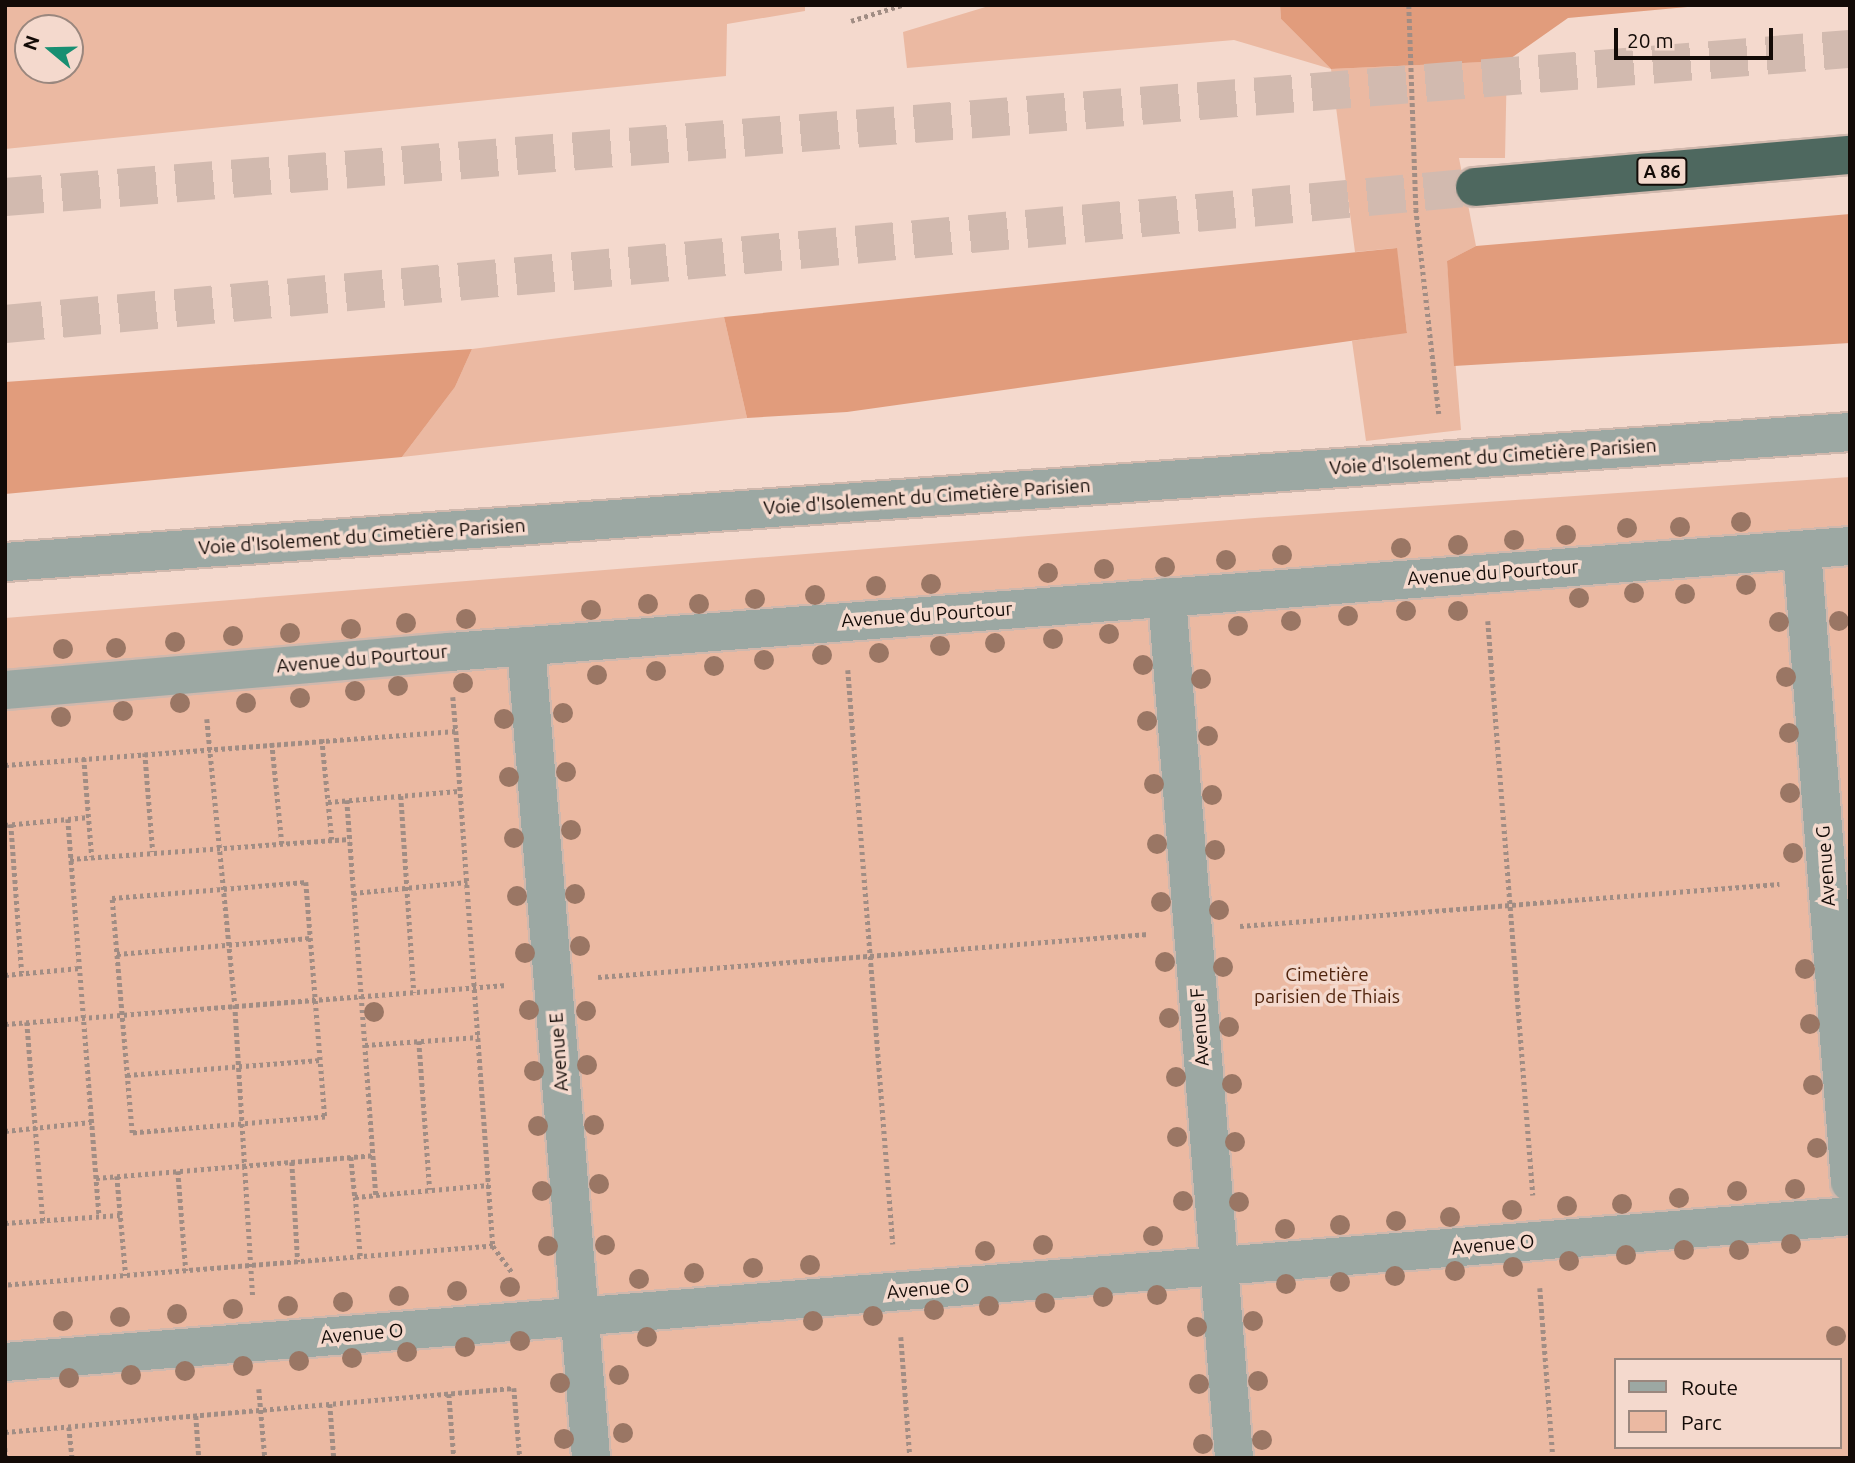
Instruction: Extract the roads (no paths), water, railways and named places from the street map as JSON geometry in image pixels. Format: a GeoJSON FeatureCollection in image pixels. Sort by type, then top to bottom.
{"type":"FeatureCollection","features":[{"type":"Feature","properties":{"kind":"highway","name":"A 86"},"geometry":{"type":"LineString","coordinates":[[1475,187],[1850,155]]}},
{"type":"Feature","properties":{"kind":"lane","name":"Voie d'Isolement du Cimetière Parisien"},"geometry":{"type":"LineString","coordinates":[[5,562],[1850,432]]}},
{"type":"Feature","properties":{"kind":"lane","name":"Avenue du Pourtour"},"geometry":{"type":"LineString","coordinates":[[5,690],[844,621],[1850,546]]}},
{"type":"Feature","properties":{"kind":"lane","name":"Avenue G"},"geometry":{"type":"LineString","coordinates":[[1802,550],[1850,1182]]}},
{"type":"Feature","properties":{"kind":"lane","name":"Avenue F"},"geometry":{"type":"LineString","coordinates":[[1167,597],[1234,1458]]}},
{"type":"Feature","properties":{"kind":"lane","name":"Avenue E"},"geometry":{"type":"LineString","coordinates":[[526,646],[591,1458]]}},
{"type":"Feature","properties":{"kind":"lane","name":"Avenue O"},"geometry":{"type":"LineString","coordinates":[[5,1362],[1850,1216]]}},
{"type":"Feature","properties":{"kind":"tunnel"},"geometry":{"type":"LineString","coordinates":[[5,197],[1850,49]]}},
{"type":"Feature","properties":{"kind":"tunnel"},"geometry":{"type":"LineString","coordinates":[[5,324],[1475,187]]}},
{"type":"Feature","properties":{"kind":"park label","name":"Cimetière parisien de Thiais"},"geometry":{"type":"Point","coordinates":[1327,986]}}]}
